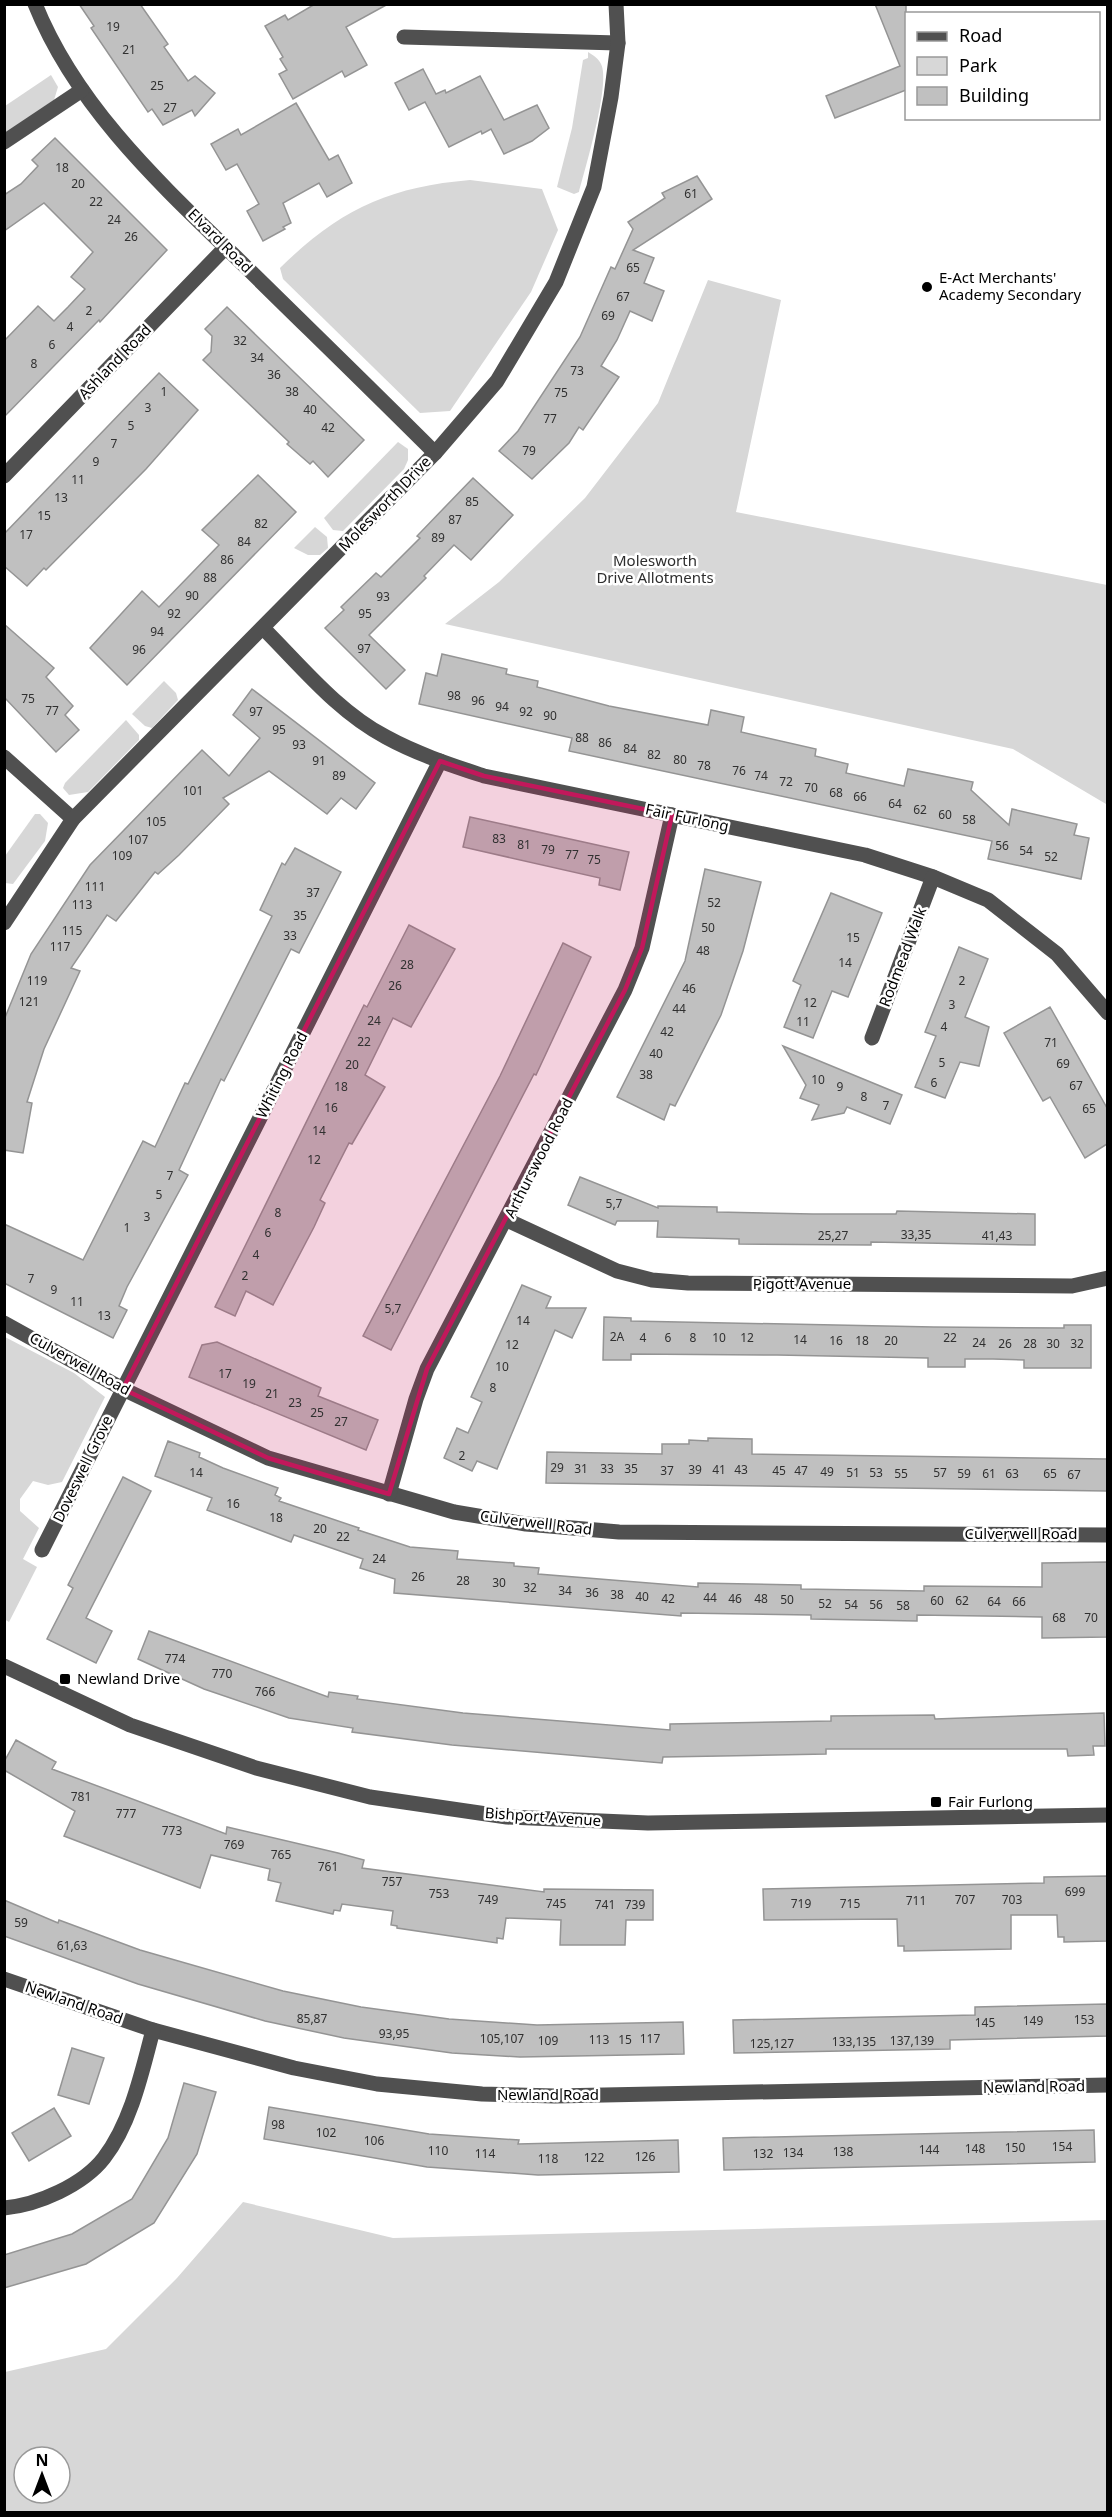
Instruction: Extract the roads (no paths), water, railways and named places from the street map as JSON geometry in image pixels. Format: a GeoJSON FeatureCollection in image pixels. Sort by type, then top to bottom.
{"type":"FeatureCollection","features":[{"type":"Feature","properties":{"kind":"street","name":"Elvard Road"},"geometry":{"type":"LineString","coordinates":[[35,4],[43,24],[82,90],[135,157],[435,453]]}},
{"type":"Feature","properties":{"kind":"street","name":"Molesworth Drive"},"geometry":{"type":"LineString","coordinates":[[4,923],[73,819],[435,453],[497,381],[556,282],[594,188],[611,98],[618,43],[616,4]]}},
{"type":"Feature","properties":{"kind":"street"},"geometry":{"type":"LineString","coordinates":[[404,37],[618,43]]}},
{"type":"Feature","properties":{"kind":"street"},"geometry":{"type":"LineString","coordinates":[[4,142],[82,90]]}},
{"type":"Feature","properties":{"kind":"street","name":"Ashland Road"},"geometry":{"type":"LineString","coordinates":[[4,476],[226,247]]}},
{"type":"Feature","properties":{"kind":"street","name":"Fair Furlong"},"geometry":{"type":"LineString","coordinates":[[263,628],[343,708],[385,737],[440,762],[484,776],[865,855],[933,877],[988,900],[1049,947],[1107,1013]]}},
{"type":"Feature","properties":{"kind":"street"},"geometry":{"type":"LineString","coordinates":[[4,758],[73,819]]}},
{"type":"Feature","properties":{"kind":"street","name":"Whiting Road"},"geometry":{"type":"LineString","coordinates":[[123,1389],[440,762]]}},
{"type":"Feature","properties":{"kind":"street","name":"Arthurswood Road"},"geometry":{"type":"LineString","coordinates":[[389,1494],[427,1369],[507,1220],[625,990],[642,948],[672,815]]}},
{"type":"Feature","properties":{"kind":"street","name":"Rodmead Walk"},"geometry":{"type":"LineString","coordinates":[[872,1038],[933,877]]}},
{"type":"Feature","properties":{"kind":"street","name":"Pigott Avenue"},"geometry":{"type":"LineString","coordinates":[[507,1220],[617,1271],[652,1280],[687,1283],[1072,1286],[1107,1278]]}},
{"type":"Feature","properties":{"kind":"street","name":"Culverwell Road"},"geometry":{"type":"LineString","coordinates":[[4,1323],[123,1389],[268,1458],[454,1512],[526,1524],[619,1532],[1107,1535]]}},
{"type":"Feature","properties":{"kind":"street","name":"Doveswell Grove"},"geometry":{"type":"LineString","coordinates":[[42,1550],[123,1389]]}},
{"type":"Feature","properties":{"kind":"street","name":"Bishport Avenue"},"geometry":{"type":"LineString","coordinates":[[7,1672],[130,1725],[256,1768],[370,1797],[507,1817],[648,1823],[1107,1815]]}},
{"type":"Feature","properties":{"kind":"street","name":"Newland Road"},"geometry":{"type":"LineString","coordinates":[[4,1979],[153,2030],[294,2068],[366,2082],[482,2094],[706,2094],[1107,2085]]}},
{"type":"Feature","properties":{"kind":"street"},"geometry":{"type":"LineString","coordinates":[[4,2208],[24,2206],[68,2188],[104,2158],[128,2115],[153,2030]]}},
{"type":"Feature","properties":{"kind":"place","name":"E-Act Merchants' Academy Secondary"},"geometry":{"type":"Point","coordinates":[927,287]}},
{"type":"Feature","properties":{"kind":"place","name":"Newland Drive"},"geometry":{"type":"Point","coordinates":[65,1679]}},
{"type":"Feature","properties":{"kind":"place","name":"Fair Furlong"},"geometry":{"type":"Point","coordinates":[936,1802]}},
{"type":"Feature","properties":{"kind":"park label","name":"Molesworth Drive Allotments"},"geometry":{"type":"Point","coordinates":[655,570]}}]}
